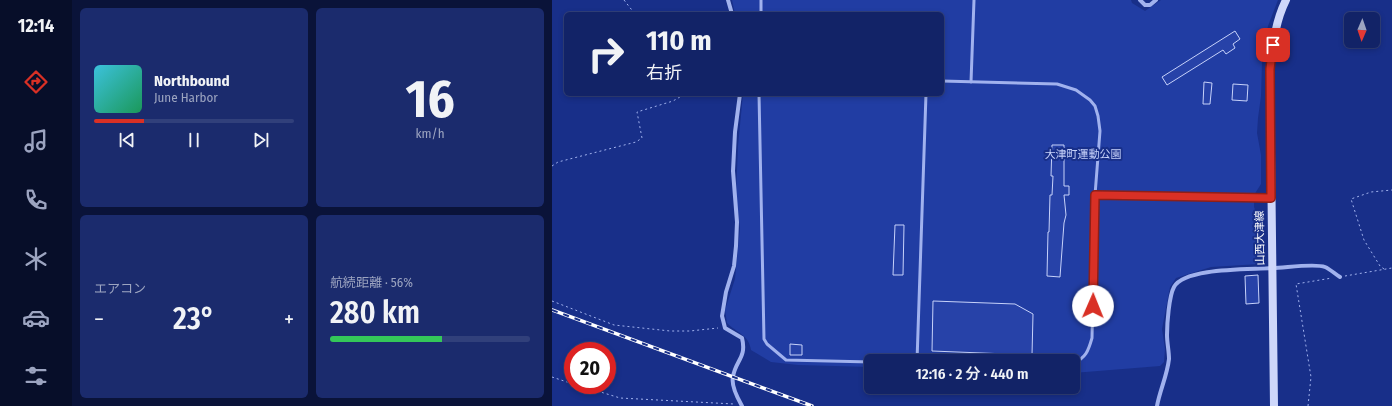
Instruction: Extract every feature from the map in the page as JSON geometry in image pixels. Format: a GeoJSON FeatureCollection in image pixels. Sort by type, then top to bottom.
{"type":"FeatureCollection","features":[{"type":"Feature","properties":{"kind":"main road","name":"山西大津線"},"geometry":{"type":"LineString","coordinates":[[1274,406],[1270,69],[1274,33],[1281,10],[1286,0]]}},
{"type":"Feature","properties":{"kind":"street"},"geometry":{"type":"LineString","coordinates":[[728,0],[731,12]]}},
{"type":"Feature","properties":{"kind":"street"},"geometry":{"type":"LineString","coordinates":[[1140,0],[1145,5],[1150,5],[1156,0]]}},
{"type":"Feature","properties":{"kind":"street"},"geometry":{"type":"LineString","coordinates":[[740,96],[735,132],[733,171],[737,222],[736,246],[734,266],[726,292],[722,316],[725,328],[742,338],[744,346],[742,356],[732,377],[736,395],[741,405]]}},
{"type":"Feature","properties":{"kind":"street"},"geometry":{"type":"LineString","coordinates":[[1095,195],[1271,198]]}},
{"type":"Feature","properties":{"kind":"street"},"geometry":{"type":"LineString","coordinates":[[1157,406],[1166,377],[1169,358],[1167,334],[1169,310],[1173,289],[1178,282],[1193,276],[1221,270],[1272,269],[1297,266],[1324,267],[1340,277]]}},
{"type":"Feature","properties":{"kind":"lane"},"geometry":{"type":"LineString","coordinates":[[761,0],[761,12]]}},
{"type":"Feature","properties":{"kind":"lane"},"geometry":{"type":"LineString","coordinates":[[971,82],[974,0]]}},
{"type":"Feature","properties":{"kind":"lane"},"geometry":{"type":"LineString","coordinates":[[944,81],[1037,85],[1057,84],[1076,90],[1090,100],[1096,111],[1100,131],[1095,195],[1092,338],[1089,349],[1080,360]]}},
{"type":"Feature","properties":{"kind":"lane"},"geometry":{"type":"LineString","coordinates":[[759,96],[764,338],[767,344],[786,360],[864,362]]}},
{"type":"Feature","properties":{"kind":"lane"},"geometry":{"type":"LineString","coordinates":[[917,354],[926,96]]}},
{"type":"Feature","properties":{"kind":"path"},"geometry":{"type":"LineString","coordinates":[[624,0],[633,12]]}},
{"type":"Feature","properties":{"kind":"path"},"geometry":{"type":"LineString","coordinates":[[552,166],[558,162],[636,142],[642,138],[637,112],[673,101],[682,96]]}},
{"type":"Feature","properties":{"kind":"path"},"geometry":{"type":"LineString","coordinates":[[1384,270],[1364,240],[1351,199],[1371,192],[1392,190]]}},
{"type":"Feature","properties":{"kind":"path"},"geometry":{"type":"LineString","coordinates":[[1308,406],[1311,377],[1296,284],[1392,268]]}},
{"type":"Feature","properties":{"kind":"path"},"geometry":{"type":"LineString","coordinates":[[552,301],[614,325],[670,331],[725,328]]}},
{"type":"Feature","properties":{"kind":"path"},"geometry":{"type":"LineString","coordinates":[[552,377],[564,381]]}},
{"type":"Feature","properties":{"kind":"path"},"geometry":{"type":"LineString","coordinates":[[607,394],[620,398],[741,405]]}},
{"type":"Feature","properties":{"kind":"green space","name":"大津町運動公園"},"geometry":{"type":"Polygon","coordinates":[[[732,0],[1131,0],[1132,3],[1145,11],[1161,0],[1278,0],[1268,26],[1262,61],[1261,96],[1257,133],[1261,155],[1261,184],[1254,195],[1254,207],[1258,217],[1259,264],[1211,267],[1176,278],[1170,287],[1162,329],[1165,349],[1164,362],[1160,366],[1080,372],[1080,354],[864,354],[864,367],[798,365],[771,362],[751,350],[748,341],[727,323],[725,310],[735,279],[740,228],[736,195],[738,146],[743,96],[944,96],[944,12],[735,12],[732,0]]]}},
{"type":"Feature","properties":{"kind":"building"},"geometry":{"type":"Polygon","coordinates":[[[1235,31],[1240,39],[1233,44],[1235,48],[1226,54],[1223,50],[1167,85],[1162,77],[1235,31]]]}},
{"type":"Feature","properties":{"kind":"building"},"geometry":{"type":"Polygon","coordinates":[[[1204,82],[1212,83],[1210,104],[1203,104],[1204,82]]]}},
{"type":"Feature","properties":{"kind":"building"},"geometry":{"type":"Polygon","coordinates":[[[1233,84],[1248,85],[1247,101],[1232,100],[1233,84]]]}},
{"type":"Feature","properties":{"kind":"building"},"geometry":{"type":"Polygon","coordinates":[[[1052,145],[1064,145],[1064,186],[1069,186],[1069,195],[1064,195],[1066,215],[1064,223],[1060,277],[1047,276],[1050,195],[1052,195],[1053,176],[1051,176],[1052,145]]]}},
{"type":"Feature","properties":{"kind":"building"},"geometry":{"type":"Polygon","coordinates":[[[895,225],[904,225],[903,275],[893,275],[895,225]]]}},
{"type":"Feature","properties":{"kind":"building"},"geometry":{"type":"Polygon","coordinates":[[[1258,275],[1259,303],[1246,304],[1245,276],[1258,275]]]}},
{"type":"Feature","properties":{"kind":"building"},"geometry":{"type":"Polygon","coordinates":[[[933,301],[1015,304],[1033,314],[1032,354],[932,351],[933,301]]]}},
{"type":"Feature","properties":{"kind":"building"},"geometry":{"type":"Polygon","coordinates":[[[790,344],[802,345],[802,355],[790,355],[790,344]]]}},
{"type":"Feature","properties":{"kind":"railway"},"geometry":{"type":"LineString","coordinates":[[552,310],[812,406]]}},
{"type":"Feature","properties":{"kind":"route"},"geometry":{"type":"LineString","coordinates":[[1093,306],[1095,195],[1271,198],[1270,69],[1273,45]]}}]}
